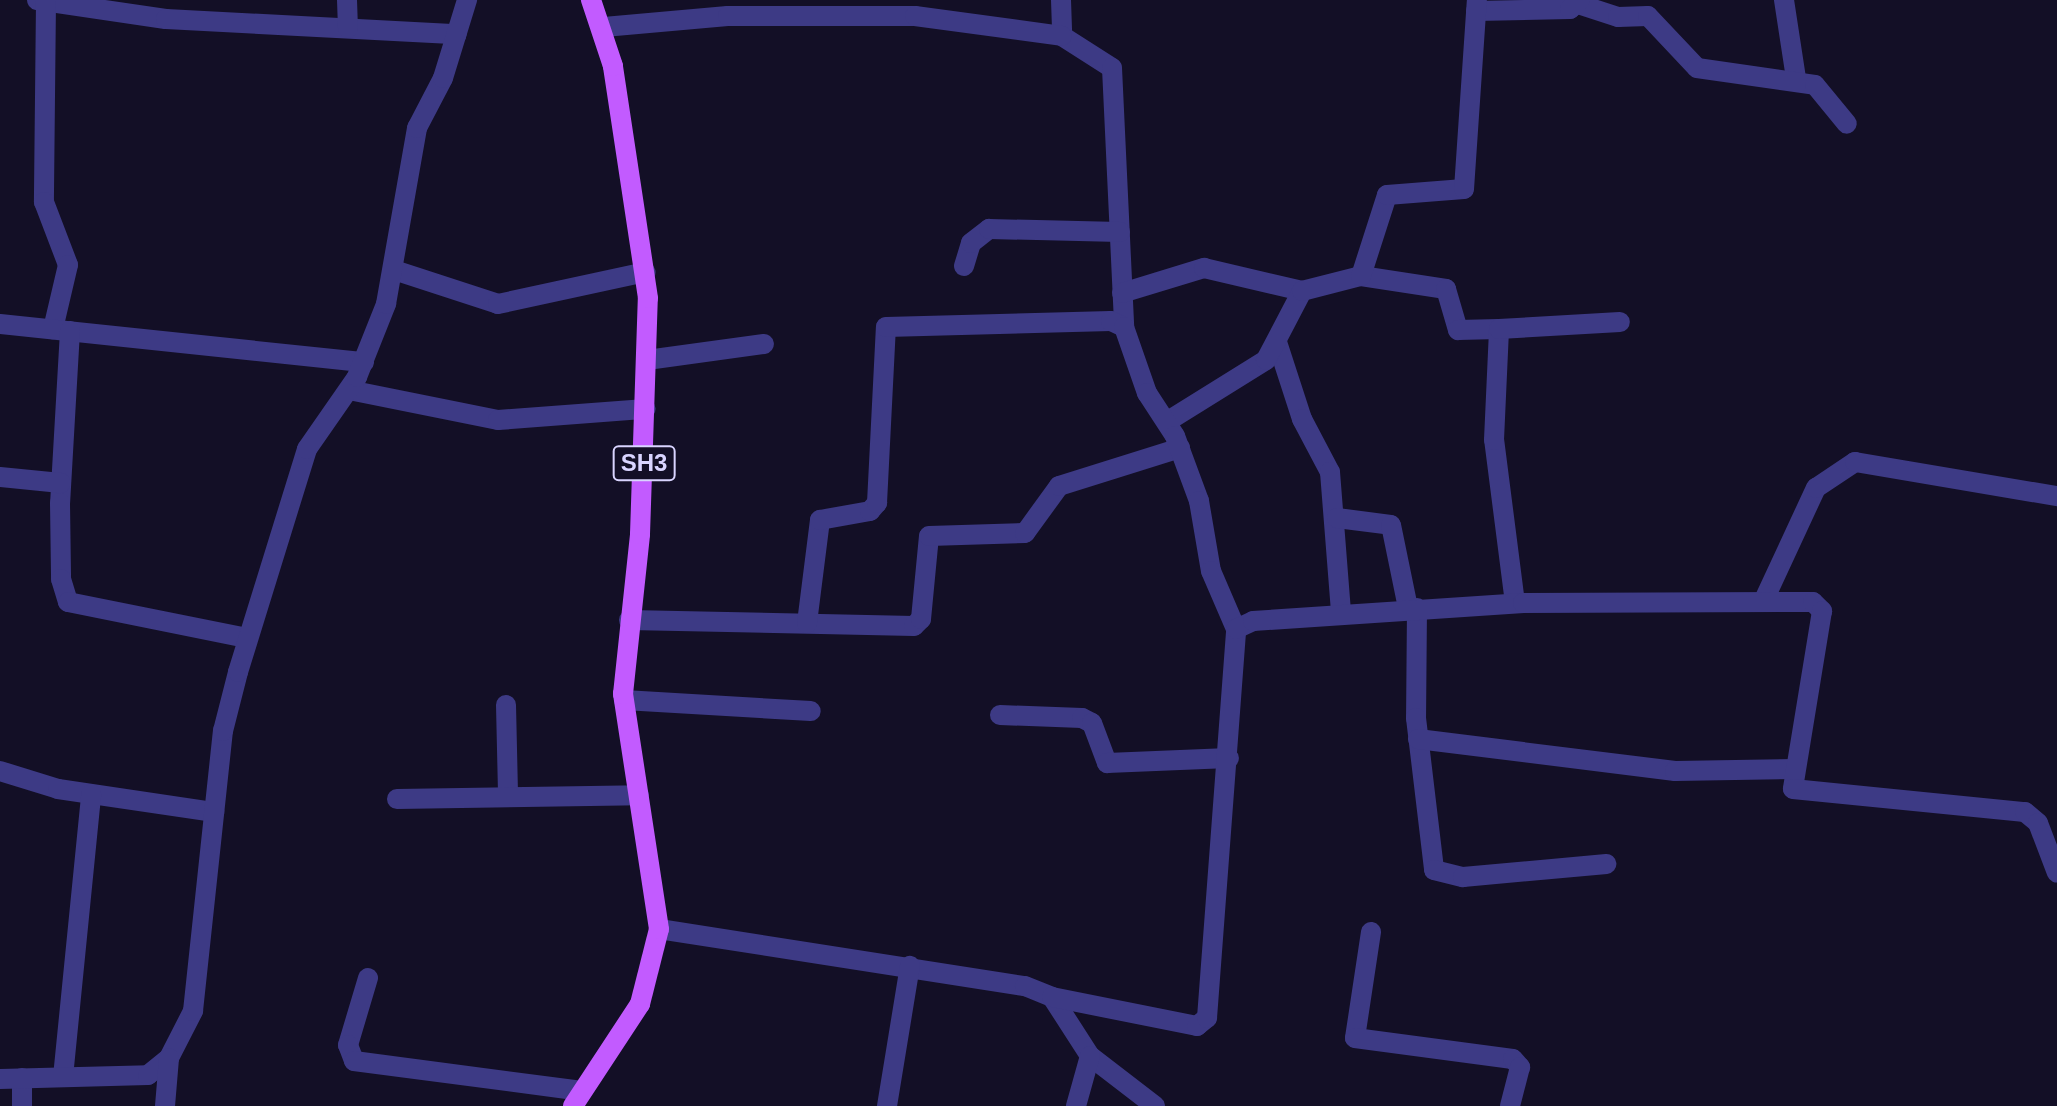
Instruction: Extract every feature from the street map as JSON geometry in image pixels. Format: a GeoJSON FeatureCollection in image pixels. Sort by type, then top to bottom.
{"type":"FeatureCollection","features":[{"type":"Feature","properties":{"kind":"main road","name":"SH3"},"geometry":{"type":"LineString","coordinates":[[577,1099],[651,982],[659,929],[624,700],[646,409],[646,272],[604,27],[591,0]]}},
{"type":"Feature","properties":{"kind":"street"},"geometry":{"type":"LineString","coordinates":[[347,0],[348,28]]}},
{"type":"Feature","properties":{"kind":"street"},"geometry":{"type":"LineString","coordinates":[[165,1106],[169,1058],[193,1011],[223,731],[247,638],[307,449],[349,390],[364,362],[394,270],[417,128],[457,34],[467,0]]}},
{"type":"Feature","properties":{"kind":"street"},"geometry":{"type":"LineString","coordinates":[[1061,0],[1062,36]]}},
{"type":"Feature","properties":{"kind":"street"},"geometry":{"type":"LineString","coordinates":[[1784,0],[1796,78]]}},
{"type":"Feature","properties":{"kind":"street"},"geometry":{"type":"LineString","coordinates":[[247,638],[68,602],[61,579],[61,483],[62,330],[68,265],[44,202],[53,1],[166,19],[457,34]]}},
{"type":"Feature","properties":{"kind":"street"},"geometry":{"type":"LineString","coordinates":[[1361,276],[1387,195],[1459,191],[1467,184],[1476,6],[1579,2],[1618,17],[1648,16],[1697,68],[1796,78],[1815,85],[1847,124]]}},
{"type":"Feature","properties":{"kind":"street"},"geometry":{"type":"LineString","coordinates":[[604,27],[728,16],[915,16],[1062,36],[1112,68],[1124,327],[1147,393],[1168,421],[1180,448],[1211,571],[1236,629],[1229,758],[1204,1024],[1052,997],[910,966],[659,929]]}},
{"type":"Feature","properties":{"kind":"street"},"geometry":{"type":"LineString","coordinates":[[964,266],[971,243],[989,229],[1120,232]]}},
{"type":"Feature","properties":{"kind":"street"},"geometry":{"type":"LineString","coordinates":[[1122,293],[1204,268],[1302,291],[1361,276],[1446,289],[1458,330],[1620,322]]}},
{"type":"Feature","properties":{"kind":"street"},"geometry":{"type":"LineString","coordinates":[[394,270],[498,304],[646,272]]}},
{"type":"Feature","properties":{"kind":"street"},"geometry":{"type":"LineString","coordinates":[[1168,421],[1266,360],[1302,291]]}},
{"type":"Feature","properties":{"kind":"street"},"geometry":{"type":"LineString","coordinates":[[807,623],[820,520],[870,511],[877,503],[886,327],[1111,321],[1124,327]]}},
{"type":"Feature","properties":{"kind":"street"},"geometry":{"type":"LineString","coordinates":[[0,324],[364,362]]}},
{"type":"Feature","properties":{"kind":"street"},"geometry":{"type":"LineString","coordinates":[[1499,329],[1494,440],[1515,603]]}},
{"type":"Feature","properties":{"kind":"street"},"geometry":{"type":"LineString","coordinates":[[1277,342],[1302,419],[1330,472],[1337,518],[1341,611]]}},
{"type":"Feature","properties":{"kind":"street"},"geometry":{"type":"LineString","coordinates":[[647,360],[764,344]]}},
{"type":"Feature","properties":{"kind":"street"},"geometry":{"type":"LineString","coordinates":[[349,390],[498,420],[646,409]]}},
{"type":"Feature","properties":{"kind":"street"},"geometry":{"type":"LineString","coordinates":[[629,620],[914,626],[921,619],[929,536],[1025,533],[1059,486],[1180,448]]}},
{"type":"Feature","properties":{"kind":"street"},"geometry":{"type":"LineString","coordinates":[[1763,602],[1816,488],[1855,462],[2057,496]]}},
{"type":"Feature","properties":{"kind":"street"},"geometry":{"type":"LineString","coordinates":[[0,477],[61,483]]}},
{"type":"Feature","properties":{"kind":"street"},"geometry":{"type":"LineString","coordinates":[[1337,518],[1391,525],[1412,608],[1418,739],[1434,870],[1463,877],[1606,864]]}},
{"type":"Feature","properties":{"kind":"street"},"geometry":{"type":"LineString","coordinates":[[1236,629],[1341,611],[1515,603],[1813,602],[1822,611],[1795,769],[1798,793],[2030,814],[2057,873]]}},
{"type":"Feature","properties":{"kind":"street"},"geometry":{"type":"LineString","coordinates":[[624,700],[811,711]]}},
{"type":"Feature","properties":{"kind":"street"},"geometry":{"type":"LineString","coordinates":[[506,705],[508,793]]}},
{"type":"Feature","properties":{"kind":"street"},"geometry":{"type":"LineString","coordinates":[[1000,715],[1082,718],[1092,723],[1107,763],[1229,758]]}},
{"type":"Feature","properties":{"kind":"street"},"geometry":{"type":"LineString","coordinates":[[1418,739],[1675,771],[1795,769]]}},
{"type":"Feature","properties":{"kind":"street"},"geometry":{"type":"LineString","coordinates":[[0,771],[91,794],[214,812]]}},
{"type":"Feature","properties":{"kind":"street"},"geometry":{"type":"LineString","coordinates":[[397,799],[508,793],[639,795]]}},
{"type":"Feature","properties":{"kind":"street"},"geometry":{"type":"LineString","coordinates":[[63,1077],[91,794]]}},
{"type":"Feature","properties":{"kind":"street"},"geometry":{"type":"LineString","coordinates":[[1371,932],[1355,1038],[1513,1059],[1520,1067],[1510,1106]]}},
{"type":"Feature","properties":{"kind":"street"},"geometry":{"type":"LineString","coordinates":[[887,1106],[910,966]]}},
{"type":"Feature","properties":{"kind":"street"},"geometry":{"type":"LineString","coordinates":[[368,978],[348,1045],[354,1061],[577,1099]]}},
{"type":"Feature","properties":{"kind":"street"},"geometry":{"type":"LineString","coordinates":[[1052,997],[1090,1056],[1155,1106]]}},
{"type":"Feature","properties":{"kind":"street"},"geometry":{"type":"LineString","coordinates":[[1076,1106],[1090,1056]]}},
{"type":"Feature","properties":{"kind":"street"},"geometry":{"type":"LineString","coordinates":[[0,1079],[148,1075],[169,1058]]}},
{"type":"Feature","properties":{"kind":"street"},"geometry":{"type":"LineString","coordinates":[[22,1078],[22,1106]]}}]}
